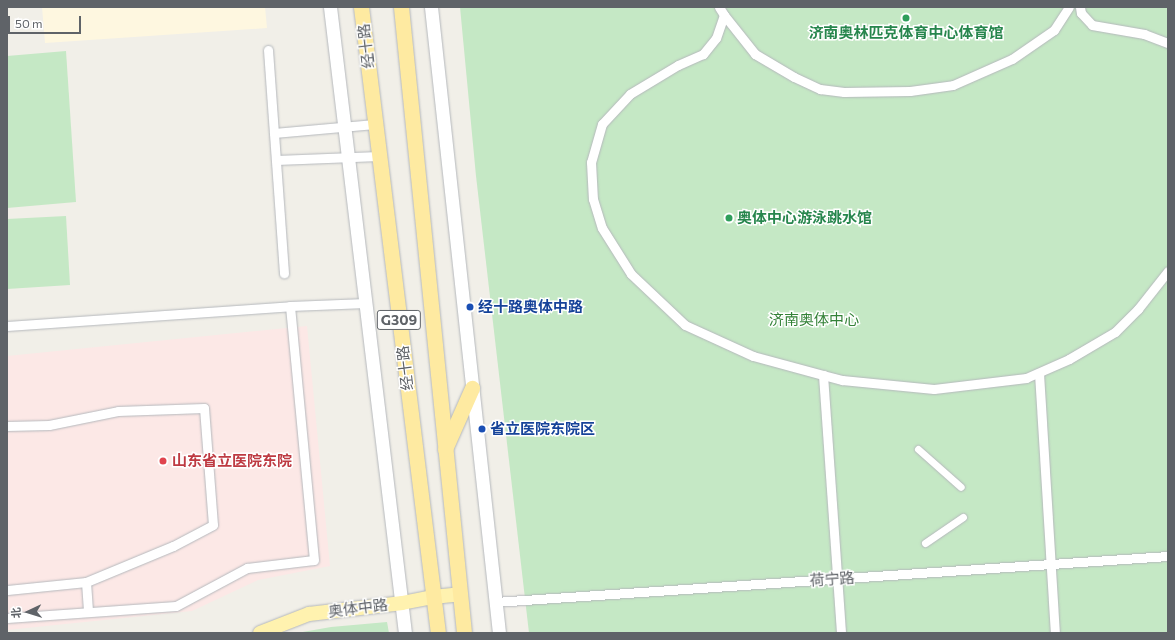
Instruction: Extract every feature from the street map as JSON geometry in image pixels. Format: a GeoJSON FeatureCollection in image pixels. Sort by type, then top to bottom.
{"type":"FeatureCollection","features":[{"type":"Feature","properties":{"kind":"highway","name":"经十路"},"geometry":{"type":"LineString","coordinates":[[361,7],[438,633]]}},
{"type":"Feature","properties":{"kind":"highway","name":"经十路"},"geometry":{"type":"LineString","coordinates":[[401,7],[464,633]]}},
{"type":"Feature","properties":{"kind":"highway"},"geometry":{"type":"LineString","coordinates":[[445,450],[472,388]]}},
{"type":"Feature","properties":{"kind":"main road","name":"经十路"},"geometry":{"type":"LineString","coordinates":[[330,7],[405,633]]}},
{"type":"Feature","properties":{"kind":"main road"},"geometry":{"type":"LineString","coordinates":[[431,7],[499,633]]}},
{"type":"Feature","properties":{"kind":"main road","name":"奥体中路"},"geometry":{"type":"LineString","coordinates":[[260,633],[309,614],[402,603],[433,596],[460,594]]}},
{"type":"Feature","properties":{"kind":"street"},"geometry":{"type":"LineString","coordinates":[[719,7],[755,54],[794,77],[820,89],[844,92],[910,91],[953,85],[1012,59],[1054,30],[1069,7]]}},
{"type":"Feature","properties":{"kind":"street"},"geometry":{"type":"LineString","coordinates":[[1080,7],[1081,13],[1092,25],[1144,34],[1168,43]]}},
{"type":"Feature","properties":{"kind":"street"},"geometry":{"type":"LineString","coordinates":[[724,15],[716,38],[703,54],[678,65],[630,94],[602,124],[590,162],[593,199],[602,228],[631,274],[685,325],[753,356],[842,380],[934,389],[1026,378],[1069,359],[1114,332],[1138,309],[1168,271]]}},
{"type":"Feature","properties":{"kind":"street"},"geometry":{"type":"LineString","coordinates":[[268,50],[284,273]]}},
{"type":"Feature","properties":{"kind":"street"},"geometry":{"type":"LineString","coordinates":[[274,133],[375,124]]}},
{"type":"Feature","properties":{"kind":"street"},"geometry":{"type":"LineString","coordinates":[[276,160],[379,156]]}},
{"type":"Feature","properties":{"kind":"street"},"geometry":{"type":"LineString","coordinates":[[7,326],[290,306],[366,303]]}},
{"type":"Feature","properties":{"kind":"street"},"geometry":{"type":"LineString","coordinates":[[7,618],[176,606],[247,568],[314,560],[290,306]]}},
{"type":"Feature","properties":{"kind":"street"},"geometry":{"type":"LineString","coordinates":[[1039,373],[1055,633]]}},
{"type":"Feature","properties":{"kind":"street"},"geometry":{"type":"LineString","coordinates":[[823,375],[841,633]]}},
{"type":"Feature","properties":{"kind":"street"},"geometry":{"type":"LineString","coordinates":[[7,426],[49,425],[118,411],[204,408],[213,525],[174,546],[86,582],[7,590]]}},
{"type":"Feature","properties":{"kind":"street"},"geometry":{"type":"LineString","coordinates":[[918,448],[958,484]]}},
{"type":"Feature","properties":{"kind":"street"},"geometry":{"type":"LineString","coordinates":[[925,543],[961,519]]}},
{"type":"Feature","properties":{"kind":"street","name":"荷宁路"},"geometry":{"type":"LineString","coordinates":[[495,602],[1168,556]]}},
{"type":"Feature","properties":{"kind":"street"},"geometry":{"type":"LineString","coordinates":[[86,582],[88,612]]}},
{"type":"Feature","properties":{"kind":"shaded area"},"geometry":{"type":"Polygon","coordinates":[[[42,7],[265,7],[267,28],[45,43],[42,7]]]}},
{"type":"Feature","properties":{"kind":"shaded area","name":"山东省立医院东院"},"geometry":{"type":"Polygon","coordinates":[[[307,326],[330,566],[258,580],[192,611],[7,630],[7,356],[307,326]]]}},
{"type":"Feature","properties":{"kind":"green space","name":"济南奥体中心"},"geometry":{"type":"Polygon","coordinates":[[[460,7],[1168,7],[1168,633],[529,633],[476,176],[460,7]]]}},
{"type":"Feature","properties":{"kind":"green space"},"geometry":{"type":"Polygon","coordinates":[[[66,51],[76,202],[7,208],[7,56],[66,51]]]}},
{"type":"Feature","properties":{"kind":"green space"},"geometry":{"type":"Polygon","coordinates":[[[66,216],[70,285],[7,289],[7,219],[66,216]]]}},
{"type":"Feature","properties":{"kind":"green space"},"geometry":{"type":"Polygon","coordinates":[[[387,622],[389,633],[297,633],[331,627],[387,622]]]}},
{"type":"Feature","properties":{"kind":"place","name":"济南奥林匹克体育中心体育馆"},"geometry":{"type":"Point","coordinates":[906,18]}},
{"type":"Feature","properties":{"kind":"place","name":"奥体中心游泳跳水馆"},"geometry":{"type":"Point","coordinates":[729,218]}},
{"type":"Feature","properties":{"kind":"place","name":"经十路奥体中路"},"geometry":{"type":"Point","coordinates":[470,307]}},
{"type":"Feature","properties":{"kind":"place","name":"省立医院东院区"},"geometry":{"type":"Point","coordinates":[482,429]}},
{"type":"Feature","properties":{"kind":"place","name":"山东省立医院东院"},"geometry":{"type":"Point","coordinates":[163,461]}}]}
